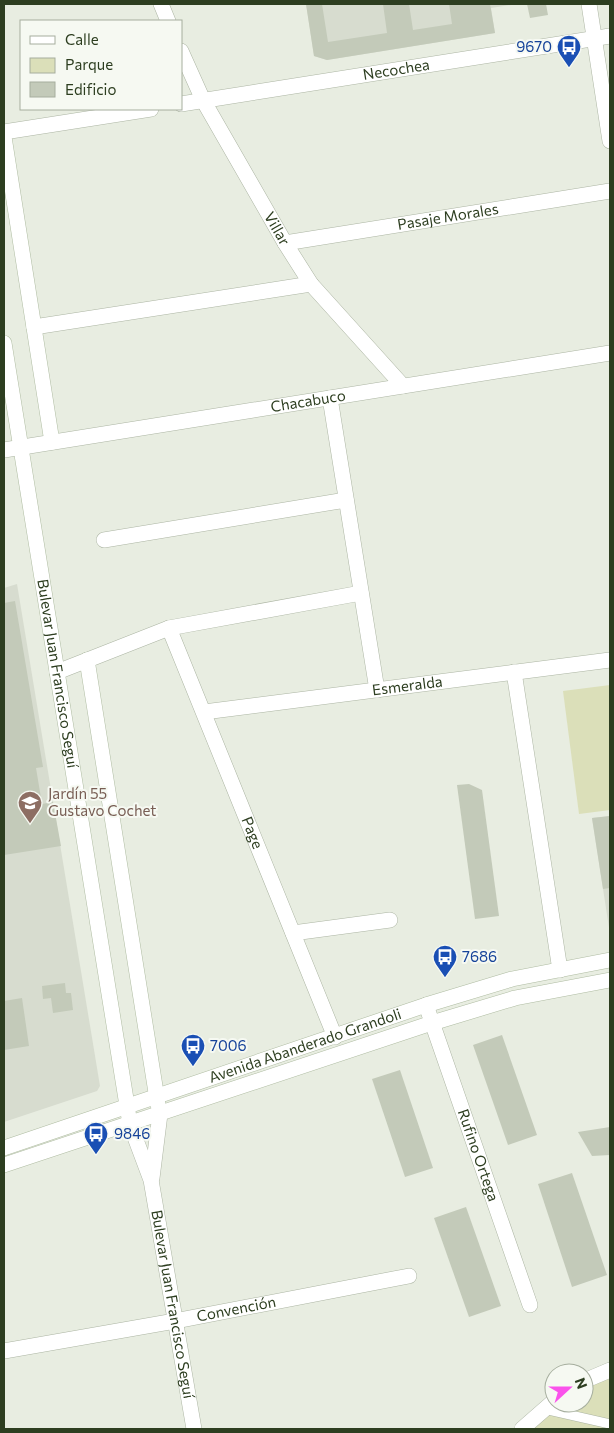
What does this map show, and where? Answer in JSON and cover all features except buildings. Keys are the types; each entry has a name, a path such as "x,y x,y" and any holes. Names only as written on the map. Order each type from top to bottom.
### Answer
{"street":[{"path":"161,4 168,20"},
{"path":"589,4 610,141"},
{"name":"Necochea","path":"182,104 610,36"},
{"name":"Villar","path":"182,53 203,100 285,243 311,284 403,386"},
{"path":"4,132 144,110"},
{"path":"4,137 52,442"},
{"name":"Pasaje Morales","path":"285,243 610,191"},
{"path":"34,327 311,284"},
{"name":"Bulevar Juan Francisco Seguí","path":"4,343 130,1124 152,1180 194,1429"},
{"name":"Chacabuco","path":"4,450 610,352"},
{"path":"330,398 377,690"},
{"path":"104,540 346,500"},
{"path":"57,672 169,628 361,593"},
{"name":"Page","path":"169,628 335,1037"},
{"name":"Bulevar Juan Francisco Seguí","path":"87,660 160,1114 152,1180"},
{"name":"Esmeralda","path":"204,712 610,660"},
{"path":"514,672 560,970"},
{"path":"293,933 390,920"},
{"name":"Avenida Abanderado Grandoli","path":"4,1148 426,1005 512,979 610,960"},
{"name":"Avenida Abanderado Grandoli","path":"4,1165 432,1023 515,998 610,980"},
{"name":"Rufino Ortega","path":"426,1005 530,1304"},
{"name":"Convención","path":"4,1351 175,1321 409,1276"},
{"path":"594,1377 610,1370"},
{"path":"522,1429 544,1409"}],"lane":[{"path":"575,1413 610,1424"}],"shaded area":[{"path":"306,4 517,4 491,8 495,33 327,60 314,56"},
{"path":"17,584 100,1086 97,1091 4,1122 4,588"},
{"path":"610,816 610,934 592,818"}],"green space":[{"path":"610,685 610,810 579,814 563,691"},
{"path":"610,1370 610,1429 522,1429 544,1411 544,1413 594,1413 594,1377"}],"place":[{"name":"9670","path":"569,68"},
{"name":"Jardín 55 Gustavo Cochet","path":"30,824"},
{"name":"7686","path":"445,978"},
{"name":"7006","path":"193,1067"},
{"name":"9846","path":"96,1155"}]}
